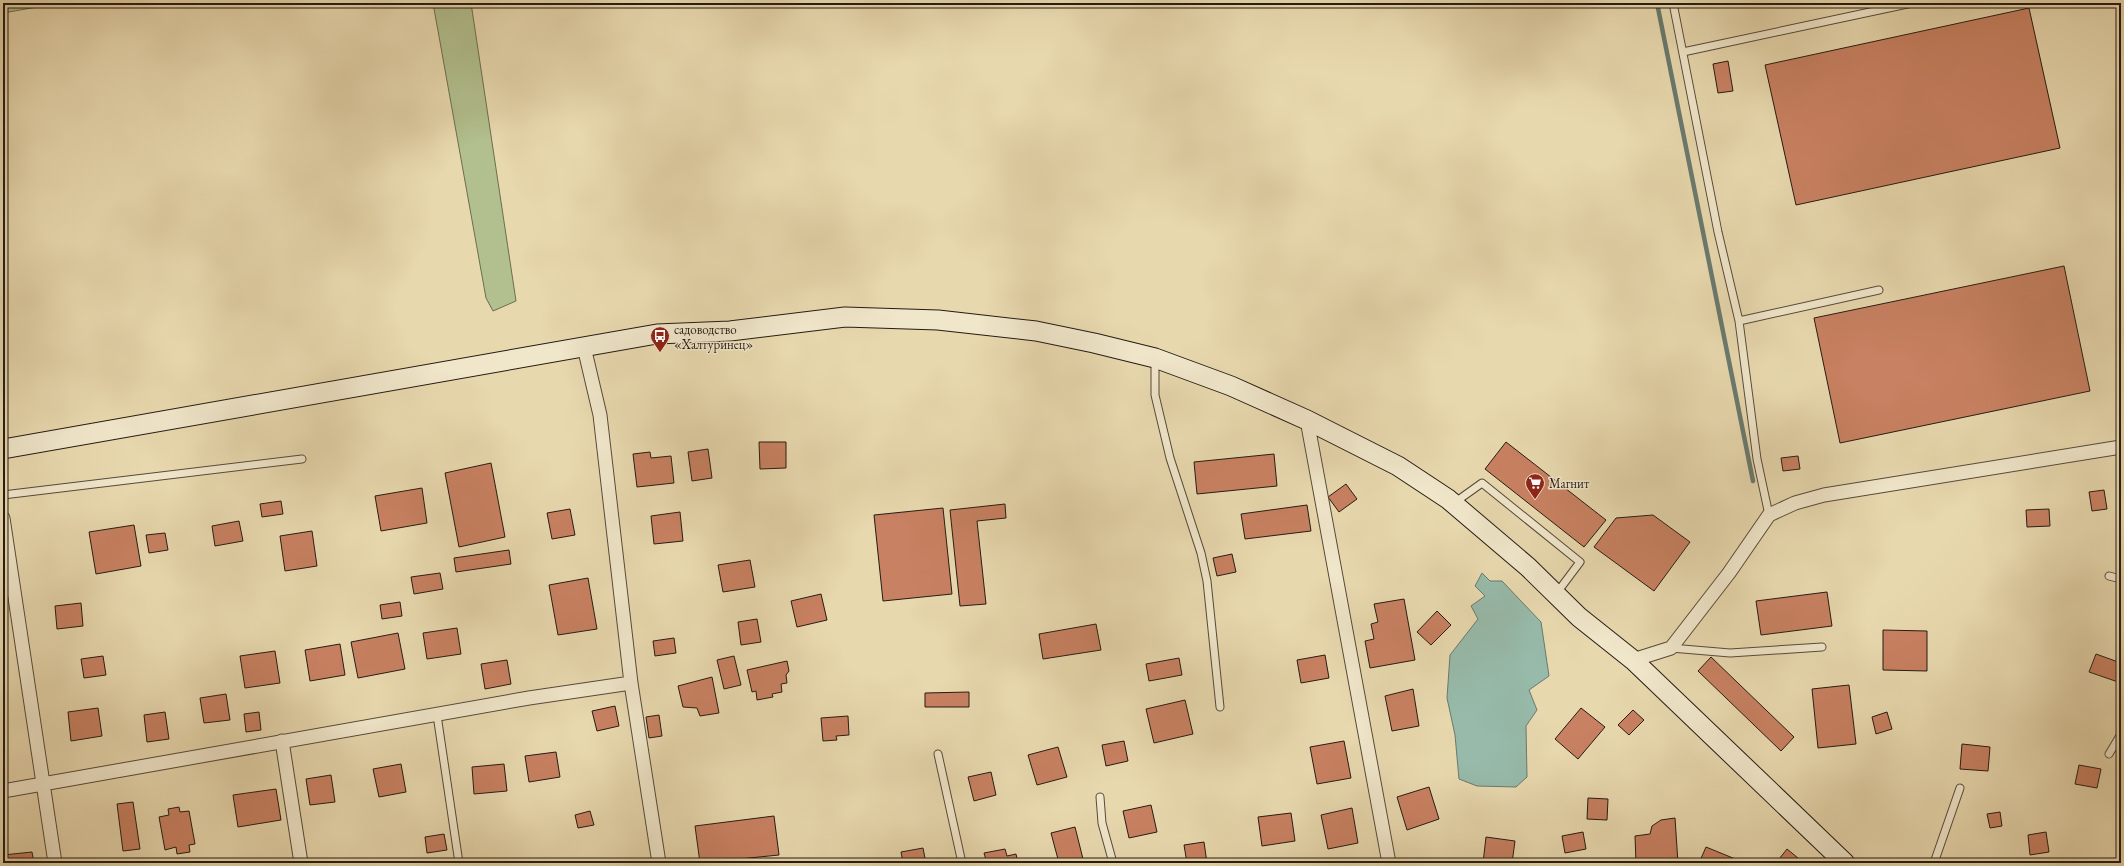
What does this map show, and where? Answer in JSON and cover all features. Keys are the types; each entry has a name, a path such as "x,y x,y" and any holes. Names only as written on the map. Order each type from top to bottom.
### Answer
{"main road":[{"path":"3,449 657,334 730,331 845,317 892,317 938,320 1036,331 1094,343 1154,358 1231,386 1307,420 1398,466 1454,504 1528,567 1579,617 1633,660 1845,863"}],"street":[{"path":"584,347 600,415 631,683 659,863"},
{"path":"1307,420 1390,863"},
{"path":"1633,660 1671,648 1729,573 1769,515 1795,503 1824,495 2121,447"},
{"path":"3,518 55,863"},
{"path":"3,791 529,698 631,683"},
{"path":"282,741 301,863"}],"lane":[{"path":"1673,3 1718,232 1739,321 1757,459 1769,515"},
{"path":"1683,52 1912,3"},
{"path":"1739,321 1879,290"},
{"path":"1154,358 1154,395 1170,458 1201,553 1207,581 1220,707"},
{"path":"3,496 302,459"},
{"path":"1454,504 1482,484 1580,562 1556,594"},
{"path":"2109,576 2121,579"},
{"path":"1671,648 1730,653 1822,647"},
{"path":"437,715 459,863"},
{"path":"2109,754 2121,734"},
{"path":"938,754 962,863"},
{"path":"1934,863 1960,788"},
{"path":"1100,797 1102,823 1113,863"}],"green space":[{"path":"3,3 60,3 3,13"},
{"path":"433,3 471,3 516,301 493,311 486,298"}],"shaded area":[{"path":"1482,573 1490,581 1502,581 1541,622 1549,676 1529,690 1537,710 1526,726 1527,777 1516,787 1477,786 1459,779 1455,735 1447,698 1450,655 1478,619 1471,606 1485,596 1475,586"}],"building":[{"path":"2029,8 2060,148 1796,205 1765,65"},
{"path":"1728,61 1733,91 1718,93 1713,64"},
{"path":"2064,266 2090,391 1840,443 1814,318"},
{"path":"759,442 786,442 786,468 760,469"},
{"path":"1506,442 1606,520 1584,547 1485,469"},
{"path":"708,449 712,478 692,481 688,452"},
{"path":"650,452 651,458 671,456 674,483 637,487 633,454"},
{"path":"1274,454 1277,486 1197,494 1194,462"},
{"path":"1798,456 1800,469 1783,471 1781,458"},
{"path":"491,463 505,537 459,547 445,473"},
{"path":"2117,480 2121,480 2121,494 2118,494"},
{"path":"1346,484 1357,499 1339,512 1328,497"},
{"path":"422,488 427,523 381,531 375,496"},
{"path":"2104,490 2107,509 2092,511 2089,492"},
{"path":"281,501 283,514 262,517 260,504"},
{"path":"1005,504 1006,518 977,521 986,604 960,606 950,510"},
{"path":"1307,505 1311,531 1245,539 1241,514"},
{"path":"943,508 952,594 883,601 874,515"},
{"path":"570,509 575,535 552,539 547,513"},
{"path":"2049,509 2050,526 2027,527 2026,510"},
{"path":"680,512 683,541 654,544 651,516"},
{"path":"1653,515 1690,542 1654,591 1594,547 1616,518"},
{"path":"239,521 243,541 215,546 212,526"},
{"path":"134,525 141,566 96,574 89,532"},
{"path":"312,531 317,566 285,571 280,536"},
{"path":"165,533 168,550 149,553 146,535"},
{"path":"509,550 511,564 456,572 454,558"},
{"path":"1232,554 1236,572 1217,576 1213,558"},
{"path":"750,560 755,587 723,592 718,565"},
{"path":"440,573 443,589 414,594 411,577"},
{"path":"588,578 597,629 558,635 549,585"},
{"path":"1827,592 1832,626 1761,635 1756,601"},
{"path":"821,594 827,620 797,627 791,601"},
{"path":"1404,599 1415,660 1370,668 1365,641 1374,639 1371,624 1378,622 1374,604"},
{"path":"400,602 402,616 382,619 380,605"},
{"path":"81,603 83,626 57,629 55,606"},
{"path":"1437,611 1451,625 1431,645 1417,632"},
{"path":"757,619 761,642 741,645 738,622"},
{"path":"1096,624 1101,650 1043,659 1039,634"},
{"path":"457,628 461,654 427,659 423,633"},
{"path":"1883,630 1927,631 1927,671 1883,670"},
{"path":"398,633 405,669 358,678 351,642"},
{"path":"674,638 676,653 655,656 653,641"},
{"path":"340,644 345,675 310,681 305,650"},
{"path":"275,651 280,683 245,688 240,656"},
{"path":"2096,654 2121,663 2121,683 2089,672"},
{"path":"1325,655 1329,678 1301,683 1297,660"},
{"path":"103,656 106,675 84,678 81,659"},
{"path":"734,656 741,685 724,689 717,660"},
{"path":"1711,657 1794,737 1781,751 1698,671"},
{"path":"1179,658 1182,675 1149,681 1146,664"},
{"path":"507,660 511,684 485,689 481,664"},
{"path":"787,661 789,671 786,675 787,683 781,684 782,692 772,694 773,697 757,700 756,691 752,692 747,670"},
{"path":"712,677 719,713 700,716 697,708 683,707 678,686"},
{"path":"1849,685 1856,744 1818,748 1812,689"},
{"path":"1413,689 1419,726 1392,731 1385,696"},
{"path":"969,692 969,707 925,707 925,693"},
{"path":"226,694 230,720 204,723 200,698"},
{"path":"1185,700 1193,734 1154,743 1146,709"},
{"path":"615,706 619,726 597,731 592,711"},
{"path":"98,708 102,736 71,741 68,712"},
{"path":"1581,708 1605,727 1578,759 1555,739"},
{"path":"1633,710 1644,720 1629,735 1618,725"},
{"path":"165,712 169,739 147,742 144,715"},
{"path":"259,712 261,730 246,732 244,714"},
{"path":"1887,712 1892,729 1876,734 1872,717"},
{"path":"659,715 662,736 649,738 646,717"},
{"path":"848,716 849,735 836,736 837,740 823,741 821,718"},
{"path":"1124,741 1128,761 1106,766 1102,745"},
{"path":"1344,741 1351,778 1317,784 1310,747"},
{"path":"1962,744 1990,747 1988,771 1960,769"},
{"path":"1058,747 1067,777 1037,785 1028,755"},
{"path":"556,752 560,777 529,782 525,756"},
{"path":"401,764 406,792 379,797 373,769"},
{"path":"504,764 507,791 474,794 472,767"},
{"path":"2079,765 2101,769 2097,788 2075,784"},
{"path":"991,772 996,795 974,801 968,777"},
{"path":"331,775 335,802 310,805 306,779"},
{"path":"1429,787 1439,819 1407,830 1397,797"},
{"path":"276,789 281,820 238,827 233,795"},
{"path":"2121,789 2121,822 2120,822 2118,790"},
{"path":"1588,798 1608,799 1607,820 1587,819"},
{"path":"133,802 140,849 123,851 117,804"},
{"path":"1151,805 1157,832 1129,838 1123,811"},
{"path":"179,807 180,812 189,811 195,844 189,845 190,852 177,854 176,847 165,850 159,817 169,815 168,809"},
{"path":"1352,808 1358,843 1328,849 1321,815"},
{"path":"590,811 594,825 578,828 575,815"},
{"path":"2000,812 2002,826 1990,828 1987,814"},
{"path":"1291,813 1295,841 1262,846 1258,817"},
{"path":"774,816 779,855 700,863 695,826"},
{"path":"1675,818 1678,863 1636,863 1635,836 1650,834 1652,826 1661,820"},
{"path":"1075,827 1083,859 1059,863 1051,833"},
{"path":"1583,832 1586,849 1565,853 1562,836"},
{"path":"2046,832 2049,852 2030,855 2028,835"},
{"path":"444,834 447,850 427,853 425,837"},
{"path":"1486,837 1515,841 1512,863 1483,863"},
{"path":"1204,842 1207,863 1187,863 1184,845"},
{"path":"1706,847 1745,863 1699,863"},
{"path":"923,848 926,863 903,863 901,852"},
{"path":"1005,849 1007,856 1016,854 1018,863 976,863 986,860 984,853"},
{"path":"1787,849 1804,863 1776,863"},
{"path":"32,852 34,863 3,863 3,855"},
{"path":"506,861 506,863 481,863 481,862"}],"waterway":[{"path":"1657,3 1753,481"}],"place":[{"name":"садоводство «Халтуринец»","path":"660,353"},
{"name":"Магнит","path":"1535,500"}]}
